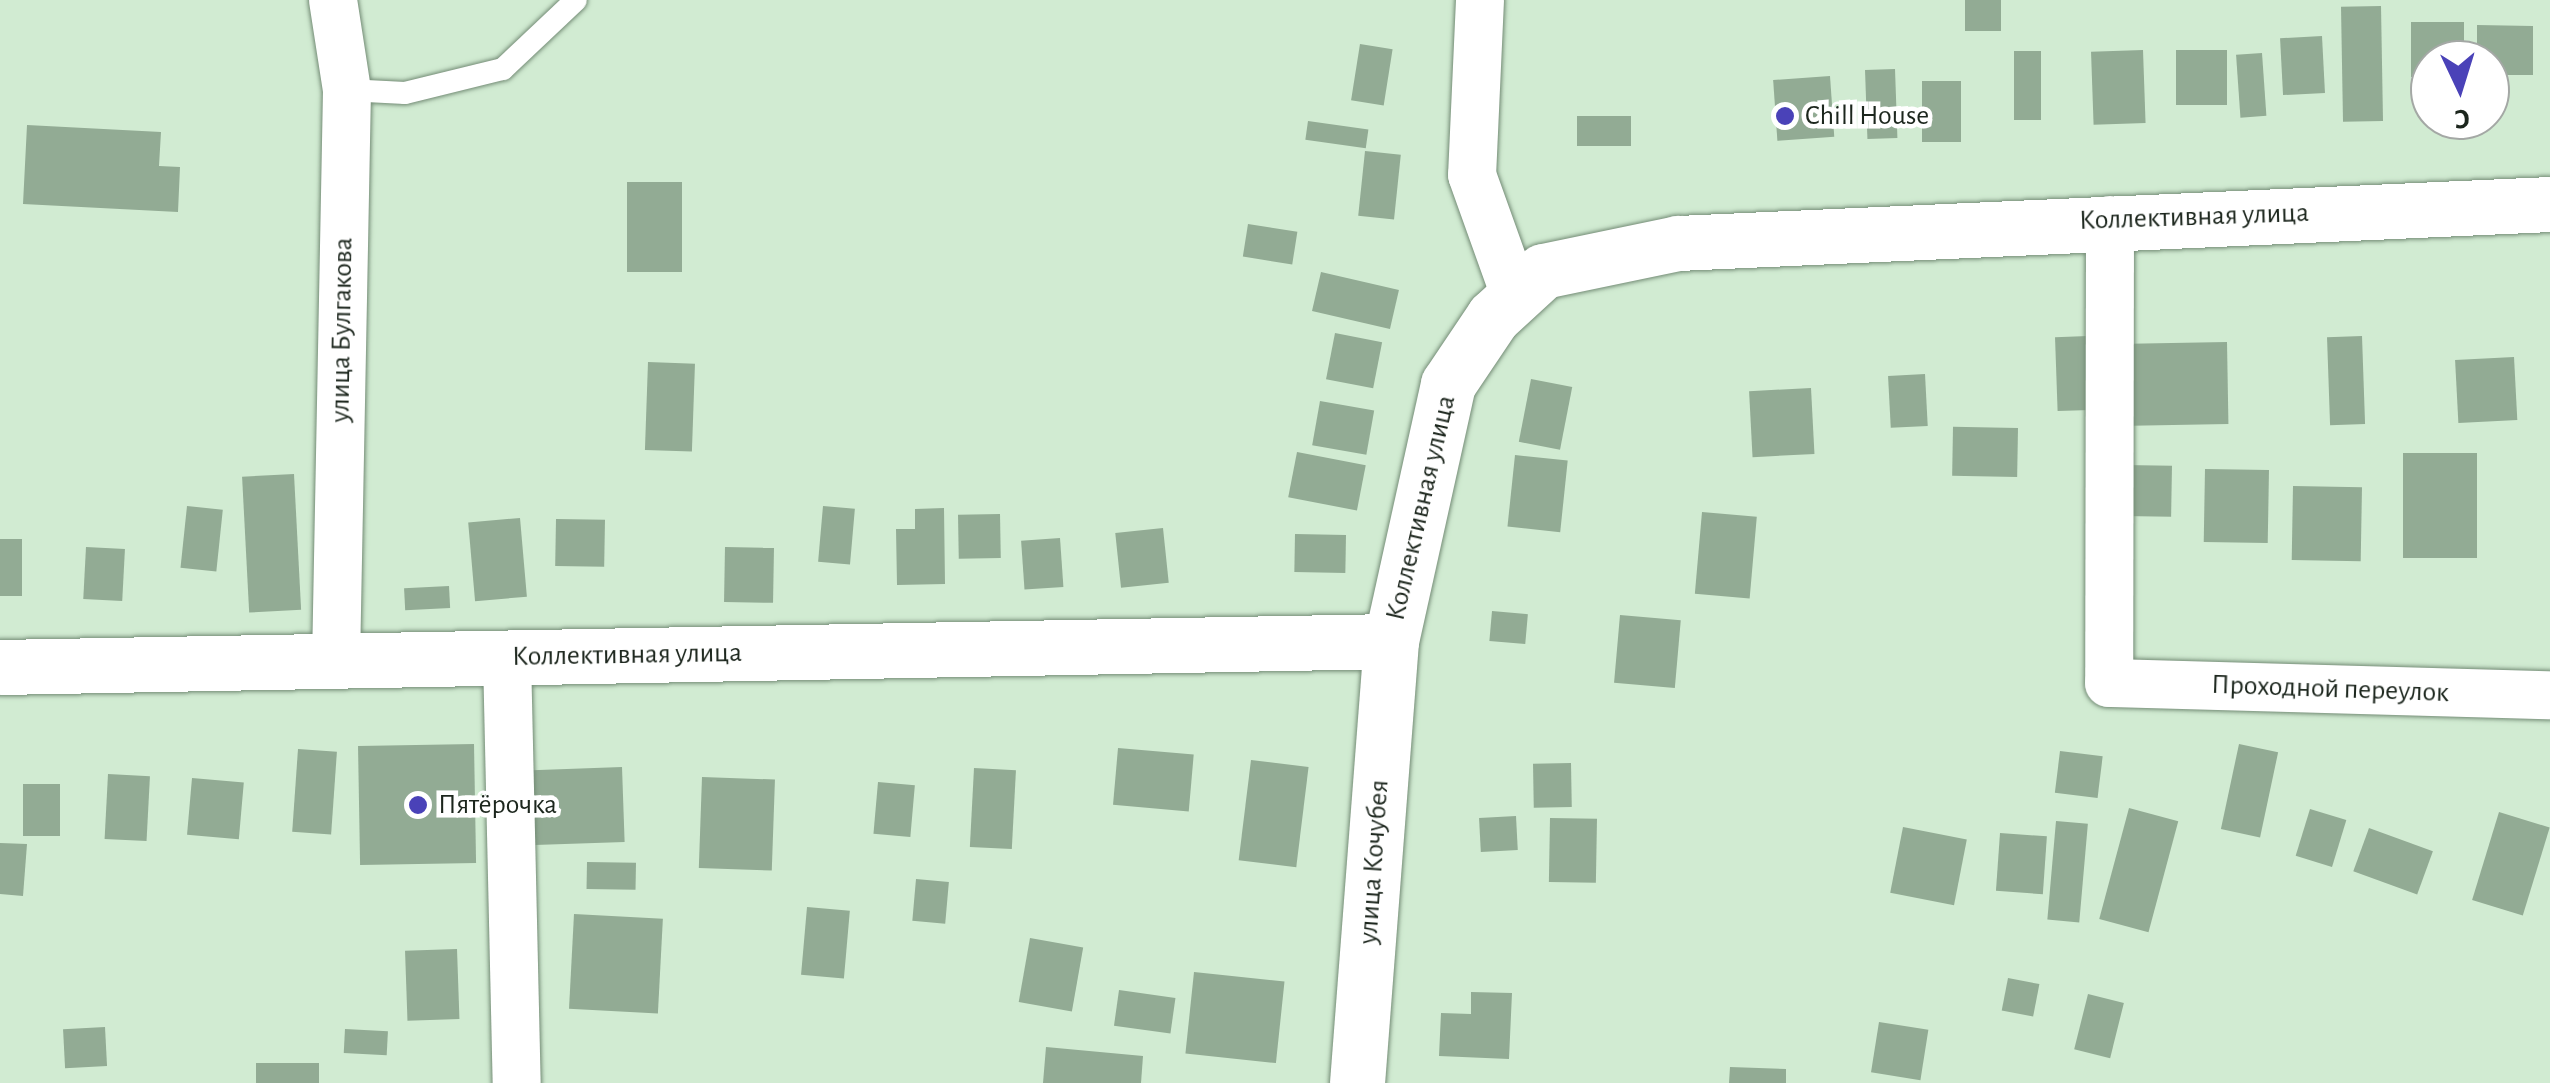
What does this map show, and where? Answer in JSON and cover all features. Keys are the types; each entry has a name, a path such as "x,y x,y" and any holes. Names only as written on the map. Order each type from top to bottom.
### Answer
{"street":[{"name":"улица Булгакова","path":"333,0 347,90 336,661"},
{"path":"1480,0 1472,175 1514,292"},
{"name":"Коллективная улица","path":"0,667 1390,641 1448,384 1514,292 1543,272 1678,243 2110,220 2550,204"},
{"name":"Проходной переулок","path":"2110,220 2109,683 2550,695"},
{"name":"улица Кочубея","path":"1356,1083 1390,641"},
{"path":"507,657 517,1083"}],"lane":[{"path":"347,90 405,93 504,69 576,0"}],"building":[{"path":"1965,0 2001,0 2001,31 1965,31"},
{"path":"2381,6 2383,121 2343,122 2341,7"},
{"path":"2411,22 2464,22 2464,40 2411,40"},
{"path":"2477,25 2533,26 2533,75 2510,75 2510,40 2477,40"},
{"path":"2322,36 2325,93 2283,95 2280,38"},
{"path":"1360,44 1393,49 1384,105 1351,100"},
{"path":"2143,50 2146,123 2094,125 2091,52"},
{"path":"2176,50 2227,50 2227,105 2176,105"},
{"path":"2014,51 2041,51 2041,120 2014,120"},
{"path":"2262,53 2266,116 2240,118 2236,55"},
{"path":"1895,69 1897,138 1867,139 1865,70"},
{"path":"1830,76 1834,137 1777,141 1773,80"},
{"path":"1922,81 1961,81 1961,142 1922,142"},
{"path":"1577,116 1631,116 1631,146 1577,146"},
{"path":"1308,121 1368,129 1366,148 1305,140"},
{"path":"27,125 161,132 159,166 180,167 178,212 23,204"},
{"path":"1365,151 1401,155 1394,219 1358,216"},
{"path":"627,182 682,182 682,272 627,272"},
{"path":"1248,224 1297,232 1292,264 1243,257"},
{"path":"1321,272 1399,290 1390,329 1312,311"},
{"path":"1335,333 1382,342 1373,388 1326,379"},
{"path":"2088,336 2091,410 2058,411 2055,337"},
{"path":"2362,336 2365,424 2330,425 2327,337"},
{"path":"2227,342 2228,424 2131,426 2130,344"},
{"path":"2514,357 2517,420 2458,423 2455,360"},
{"path":"648,362 695,364 692,452 645,450"},
{"path":"1925,374 1928,426 1891,428 1888,376"},
{"path":"1531,379 1572,387 1560,450 1519,442"},
{"path":"1811,388 1814,454 1753,457 1749,391"},
{"path":"1320,401 1374,411 1366,455 1312,445"},
{"path":"1953,427 2018,428 2017,477 1952,476"},
{"path":"1297,452 1366,465 1357,511 1288,497"},
{"path":"2403,453 2477,453 2477,558 2403,558"},
{"path":"1515,455 1568,461 1560,532 1507,527"},
{"path":"2124,465 2172,466 2171,517 2123,516"},
{"path":"2205,469 2269,470 2268,543 2204,542"},
{"path":"294,474 301,610 249,613 242,477"},
{"path":"2293,486 2362,487 2361,561 2292,560"},
{"path":"187,506 223,510 216,571 181,568"},
{"path":"823,506 855,509 850,565 818,562"},
{"path":"944,508 945,584 897,585 896,529 915,529 915,509"},
{"path":"1702,512 1757,517 1750,598 1695,594"},
{"path":"1000,514 1001,558 959,559 958,515"},
{"path":"520,518 527,597 475,601 468,523"},
{"path":"556,519 605,520 604,567 555,566"},
{"path":"1163,528 1169,583 1121,588 1115,533"},
{"path":"1295,534 1346,535 1345,573 1294,572"},
{"path":"1060,538 1063,587 1025,590 1021,541"},
{"path":"0,539 22,539 22,596 0,596"},
{"path":"86,547 125,549 122,601 83,599"},
{"path":"725,547 774,548 773,603 724,602"},
{"path":"449,586 450,608 405,610 404,588"},
{"path":"1492,611 1528,614 1525,644 1489,641"},
{"path":"1620,615 1681,620 1675,688 1614,683"},
{"name":"Пятёрочка","path":"474,744 476,863 360,865 358,746"},
{"path":"2239,744 2278,752 2260,837 2221,829"},
{"path":"1118,748 1194,755 1189,811 1113,805"},
{"path":"298,749 337,752 331,835 292,832"},
{"path":"2060,751 2103,756 2098,798 2055,793"},
{"path":"1251,760 1309,767 1296,867 1239,860"},
{"path":"1571,763 1572,807 1534,808 1533,764"},
{"path":"622,767 625,842 535,845 532,770"},
{"path":"974,768 1016,770 1012,849 970,847"},
{"path":"108,774 150,776 147,841 105,839"},
{"path":"702,777 775,780 772,870 699,868"},
{"path":"192,778 244,783 239,839 187,835"},
{"path":"878,782 915,785 910,837 873,834"},
{"path":"23,784 60,784 60,836 23,836"},
{"path":"2129,808 2178,821 2148,932 2099,919"},
{"path":"2310,809 2346,820 2332,867 2296,856"},
{"path":"2499,812 2550,827 2523,915 2472,900"},
{"path":"1516,816 1518,850 1481,852 1479,818"},
{"path":"1550,818 1597,819 1596,883 1549,882"},
{"path":"2056,821 2088,824 2079,922 2047,920"},
{"path":"1903,827 1967,839 1954,905 1890,893"},
{"path":"2369,828 2433,851 2417,894 2353,871"},
{"path":"2000,833 2047,836 2043,894 1996,891"},
{"path":"0,843 27,844 23,896 0,894"},
{"path":"587,862 636,863 636,890 587,889"},
{"path":"916,879 949,882 945,924 912,921"},
{"path":"807,907 850,911 844,978 801,975"},
{"path":"574,914 663,919 658,1014 569,1009"},
{"path":"1030,938 1083,947 1072,1011 1019,1002"},
{"path":"457,949 459,1019 407,1021 405,951"},
{"path":"1194,972 1285,982 1276,1063 1185,1054"},
{"path":"2008,978 2039,984 2033,1016 2002,1010"},
{"path":"1119,990 1175,998 1170,1034 1114,1026"},
{"path":"1471,992 1512,993 1509,1059 1439,1056 1441,1013 1471,1014"},
{"path":"2088,994 2124,1003 2110,1058 2074,1049"},
{"path":"1879,1022 1928,1030 1920,1080 1871,1072"},
{"path":"105,1027 107,1066 65,1068 63,1029"},
{"path":"345,1029 388,1031 387,1055 344,1053"},
{"path":"1046,1047 1143,1056 1141,1083 1043,1083"},
{"path":"256,1063 319,1063 319,1083 256,1083"},
{"path":"1730,1067 1786,1069 1786,1083 1729,1083"}],"place":[{"name":"Chill House","path":"1785,116"},
{"name":"Пятёрочка","path":"418,805"}]}
